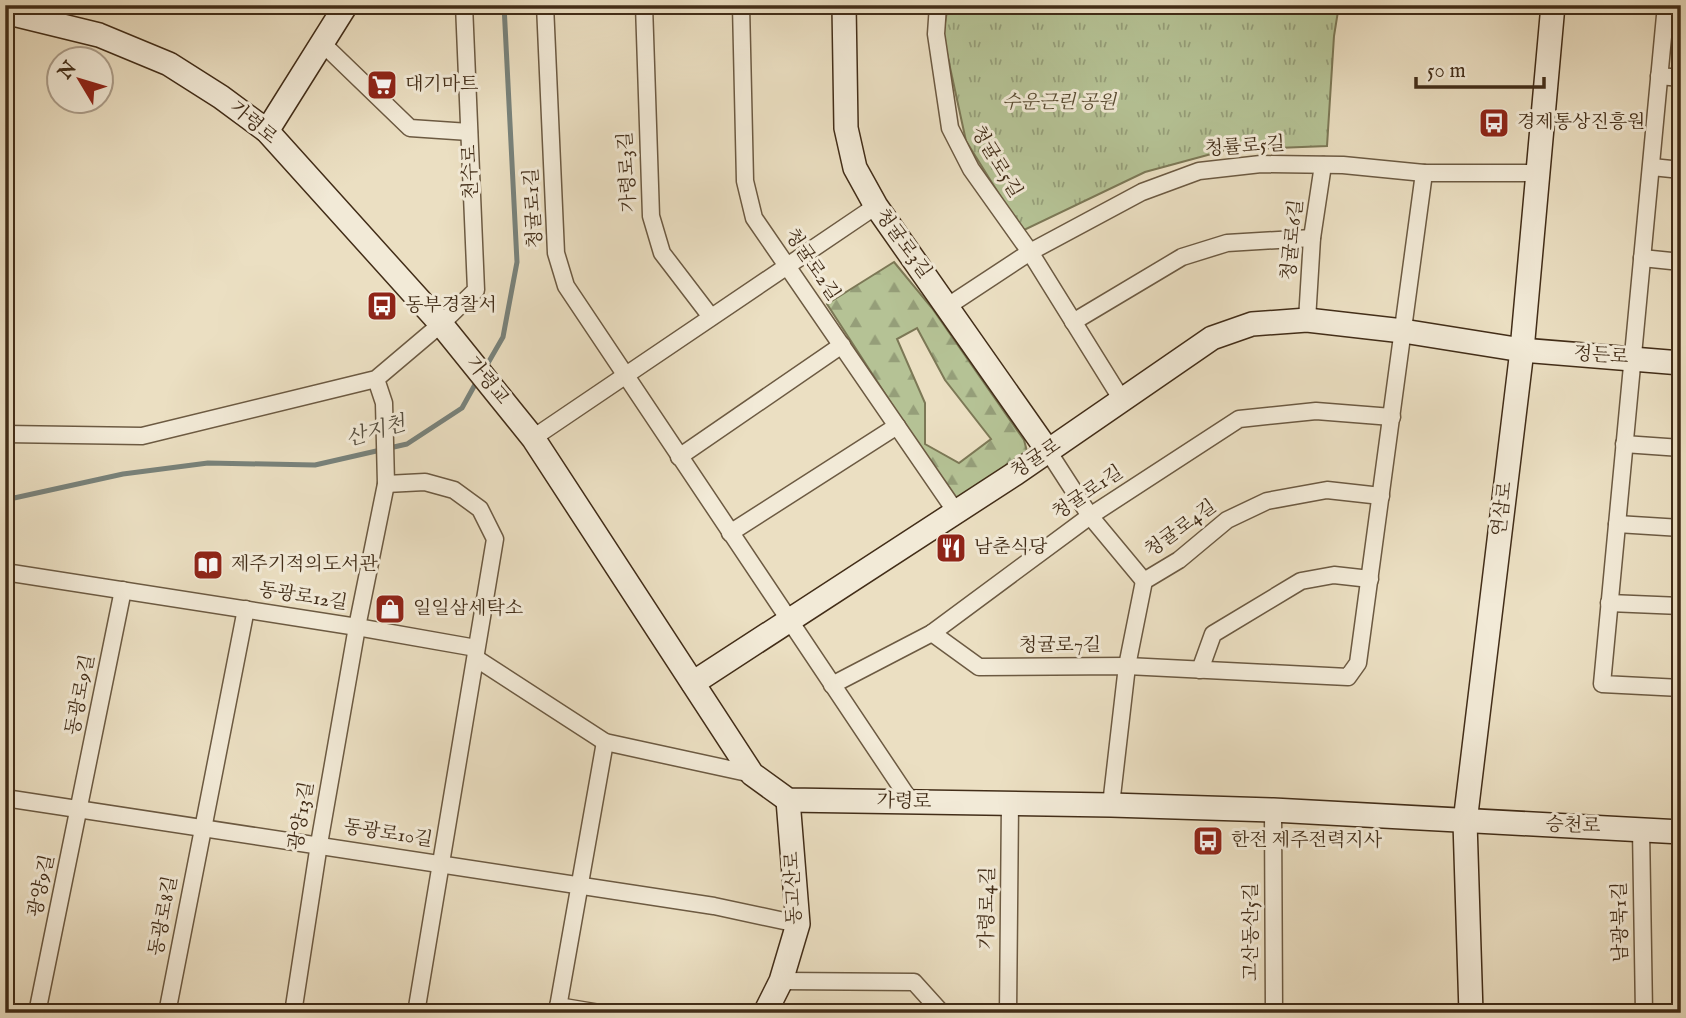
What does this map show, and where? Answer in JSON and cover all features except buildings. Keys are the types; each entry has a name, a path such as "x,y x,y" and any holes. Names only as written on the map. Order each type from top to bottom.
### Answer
{"main road":[{"path":"267,131 346,5"},
{"name":"청귤로3길","path":"844,5 846,128 855,168 876,206 1048,451"},
{"name":"연삼로","path":"1471,1013 1465,822 1522,350 1553,5"},
{"name":"가령로","path":"7,10 99,35 169,64 221,97 267,131 441,324"},
{"name":"청귤로","path":"693,682 956,512 1212,338 1252,324 1307,320 1403,331 1522,350"},
{"name":"가령교","path":"441,324 533,438"},
{"name":"정든로","path":"1522,350 1681,363"},
{"path":"533,438 752,774 788,800"},
{"name":"가령로","path":"788,800 1273,810 1465,822"},
{"name":"동고산로","path":"765,1013 781,981 798,924 788,800"},
{"name":"승천로","path":"1465,822 1681,832"}],"street":[{"name":"천수로","path":"376,379 441,324 476,290 464,5"},
{"name":"청귤로1길","path":"562,5 544,5 556,253 566,286 911,802"},
{"name":"가령로3길","path":"644,5 651,216 662,253 711,317"},
{"name":"청귤로2길","path":"741,5 745,181 754,218 956,512"},
{"name":"청귤로5길","path":"938,5 936,34 950,128 971,169 1030,253 1122,400"},
{"path":"1666,5 1602,684 1681,688"},
{"path":"322,43 410,128 469,132"},
{"path":"1660,76 1681,78"},
{"name":"청률로5길","path":"948,306 1030,253 1142,192 1199,171 1261,164 1323,165 1424,173 1537,173"},
{"name":"청귤로6길","path":"1307,320 1312,238 1323,165"},
{"path":"1652,167 1681,170"},
{"path":"1403,331 1424,173"},
{"path":"533,438 876,206"},
{"path":"1073,322 1182,257 1227,243 1312,238"},
{"path":"1642,258 1681,262"},
{"name":"청귤로7길","path":"932,633 979,667 1127,666 1348,677 1359,663 1403,331"},
{"path":"679,457 842,345"},
{"path":"5,434 142,436 376,379"},
{"name":"광양13길","path":"293,1013 357,626 386,484 384,403 376,379"},
{"name":"청귤로1길","path":"832,685 932,633 1090,516 1239,419 1316,411 1392,417"},
{"path":"730,533 897,426"},
{"path":"1624,444 1681,448"},
{"path":"1048,451 1090,516 1144,581"},
{"path":"386,484 425,482 454,490 480,509 495,539 476,653"},
{"name":"청귤로4길","path":"1111,805 1127,666 1144,581 1179,560 1227,520 1267,501 1327,491 1381,496"},
{"path":"1617,524 1681,528"},
{"name":"동광로12길","path":"5,572 357,626 476,653 605,742 752,774"},
{"path":"1200,670 1213,634 1301,581 1334,575 1370,579"},
{"name":"동광로9길","path":"80,808 123,590"},
{"path":"1609,603 1681,607"},
{"path":"202,827 246,609"},
{"name":"동광로10길","path":"443,864 476,653"},
{"path":"600,1013 557,1009 605,742"},
{"name":"동광로10길","path":"5,798 714,906 798,924"},
{"name":"가령로4길","path":"1007,1013 1010,803"},
{"name":"광양9길","path":"37,1013 80,808"},
{"name":"고산동산5길","path":"1273,810 1274,1013"},
{"name":"동광로8길","path":"167,1013 202,827"},
{"name":"남광북1길","path":"1641,830 1644,1013"},
{"path":"416,1013 443,864"},
{"path":"781,981 914,982 942,1013"}],"green space":[{"name":"수운근린 공원","path":"948,5 1339,5 1334,36 1327,146 1226,150 1145,172 1022,231 966,141 943,35"},
{"path":"894,262 932,308 1024,440 1028,455 958,501 944,485 827,304","holes":["917,328 945,380 991,439 959,463 925,444 925,403 897,339"]}],"waterway":[{"name":"산지천","path":"484,370 503,337 517,262 504,5"},
{"name":"산지천","path":"5,500 123,474 208,463 315,465 407,444 462,408 477,381"}],"place":[{"name":"대기마트","path":"382,85"},
{"name":"경제통상진흥원","path":"1494,123"},
{"name":"동부경찰서","path":"382,306"},
{"name":"남춘식당","path":"951,548"},
{"name":"제주기적의도서관","path":"208,565"},
{"name":"일일삼세탁소","path":"390,609"},
{"name":"한전 제주전력지사","path":"1208,841"}]}
